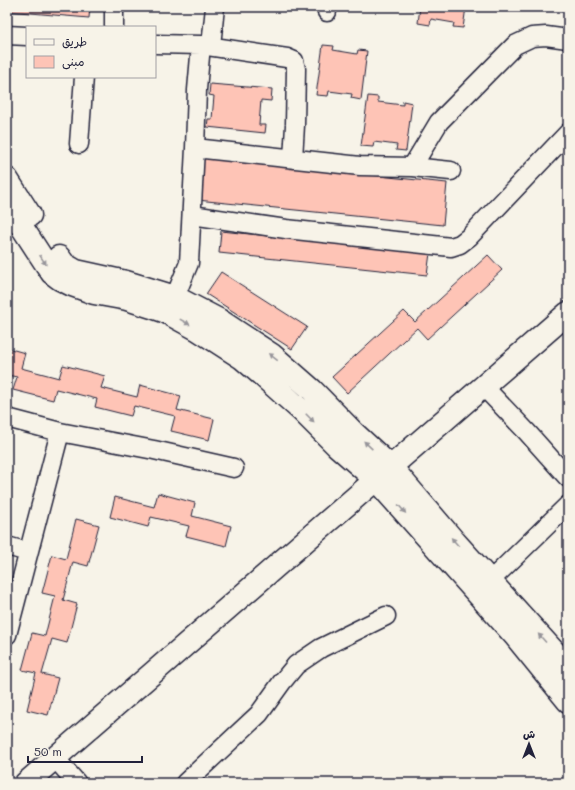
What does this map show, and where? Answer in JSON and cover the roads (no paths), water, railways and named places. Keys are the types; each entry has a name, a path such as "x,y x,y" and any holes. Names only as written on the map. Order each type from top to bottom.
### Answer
{"street":[{"path":"114,7 114,26"},
{"path":"171,304 189,263 197,90 215,7"},
{"path":"7,35 26,36"},
{"path":"412,167 439,122 516,45 532,37 546,36 568,39"},
{"path":"156,44 206,46 287,58 294,61 296,70 293,159"},
{"path":"78,144 84,78"},
{"path":"192,215 286,228 450,247 460,244 468,237 568,133"},
{"path":"195,148 360,166 412,167 451,171"},
{"path":"7,179 64,264 76,271 126,282 171,304 218,320 272,355 312,390 353,432 383,473 516,637 560,676 568,701"},
{"path":"7,204 52,273 60,279 94,293 127,299 171,304 197,329 242,358 302,411 336,445 383,473 455,542 568,667"},
{"path":"26,783 568,313"},
{"path":"484,387 568,478"},
{"path":"292,402 312,390"},
{"path":"7,418 60,432 154,450 234,468"},
{"path":"7,635 60,432"},
{"path":"490,581 568,506"},
{"path":"7,546 28,552"},
{"path":"185,783 259,714 282,682 296,666 321,648 386,616"},
{"path":"55,758 77,783"}]}
